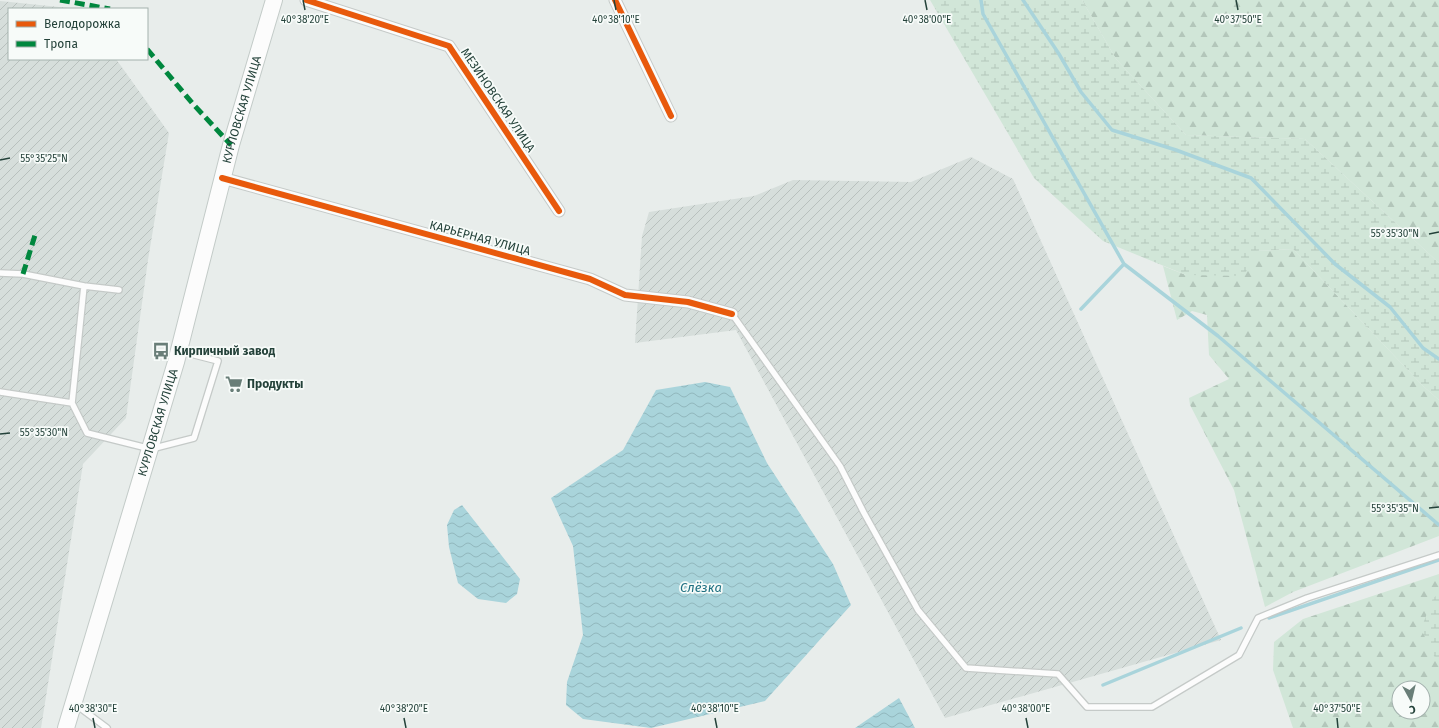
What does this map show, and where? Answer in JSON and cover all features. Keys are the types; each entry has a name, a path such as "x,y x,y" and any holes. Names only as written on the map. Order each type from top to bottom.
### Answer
{"main road":[{"name":"КУРЛОВСКАЯ УЛИЦА","path":"66,728 151,449 179,351 222,178 274,0"}],"street":[{"name":"МЕЗИНОВСКАЯ УЛИЦА","path":"306,0 449,46 559,211"},
{"path":"615,0 671,116"},
{"name":"КАРЬЕРНАЯ УЛИЦА","path":"222,178 590,279 625,295 688,302 732,314"}],"lane":[{"path":"0,273 23,274 84,286 119,290"},
{"path":"84,286 72,403 87,433 151,449 194,438 218,361 179,351"},
{"path":"732,314 840,466 864,513 918,610 966,668 1058,674 1087,707 1152,707 1239,655 1258,618 1307,598 1439,555"},
{"path":"0,392 72,403"},
{"path":"73,702 107,728"}],"shaded area":[{"path":"0,1 69,8 8,8 8,60 117,60 169,133 148,260 126,418 83,464 41,728 0,728"},
{"path":"971,157 1013,179 1221,640 945,718 736,330 635,343 642,236 649,212 754,196 793,180 911,182"}],"green space":[{"path":"930,0 1082,0 1116,59 1186,135 1305,139 1439,263 1439,400 1423,386 1293,249 1256,251 1244,276 1186,275 1103,241 1034,178"},
{"path":"1082,0 1439,0 1439,263 1305,139 1186,135 1116,59"},
{"path":"1293,249 1423,386 1439,400 1439,536 1293,592 1265,607 1234,490 1190,405 1189,398 1229,379 1209,355 1207,315 1192,311 1177,320 1163,266 1186,275 1256,251"},
{"path":"1439,574 1439,728 1293,728 1273,670 1274,642 1303,619"},
{"path":"1439,594 1439,666 1421,629 1433,598"}],"water":[{"name":"Слёзка","path":"705,382 730,387 767,463 833,564 851,605 765,701 651,728 583,719 566,705 567,682 583,635 573,546 551,498 623,450 656,390"},
{"path":"462,505 520,579 517,594 506,603 478,599 458,583 449,547 447,525 454,510"},
{"path":"899,698 915,728 855,728"}],"waterway":[{"path":"981,0 983,14 1124,264 1218,336 1439,525"},
{"path":"1023,0 1059,54 1081,92 1112,130 1176,150 1251,178 1335,264 1390,307 1423,348 1439,359"},
{"path":"1081,309 1124,264"},
{"path":"1269,618 1439,560"},
{"path":"1103,685 1241,628"}],"marked path":[{"path":"60,0 104,8"},
{"path":"148,50 193,104 231,145"},
{"path":"23,274 36,232"}],"cycle path":[{"path":"306,0 449,46 559,211"},
{"path":"615,0 671,116"},
{"path":"222,178 590,279 625,295 688,302 732,314"}],"place":[{"name":"Кирпичный завод","path":"161,351"},
{"name":"Продукты","path":"234,384"}]}
